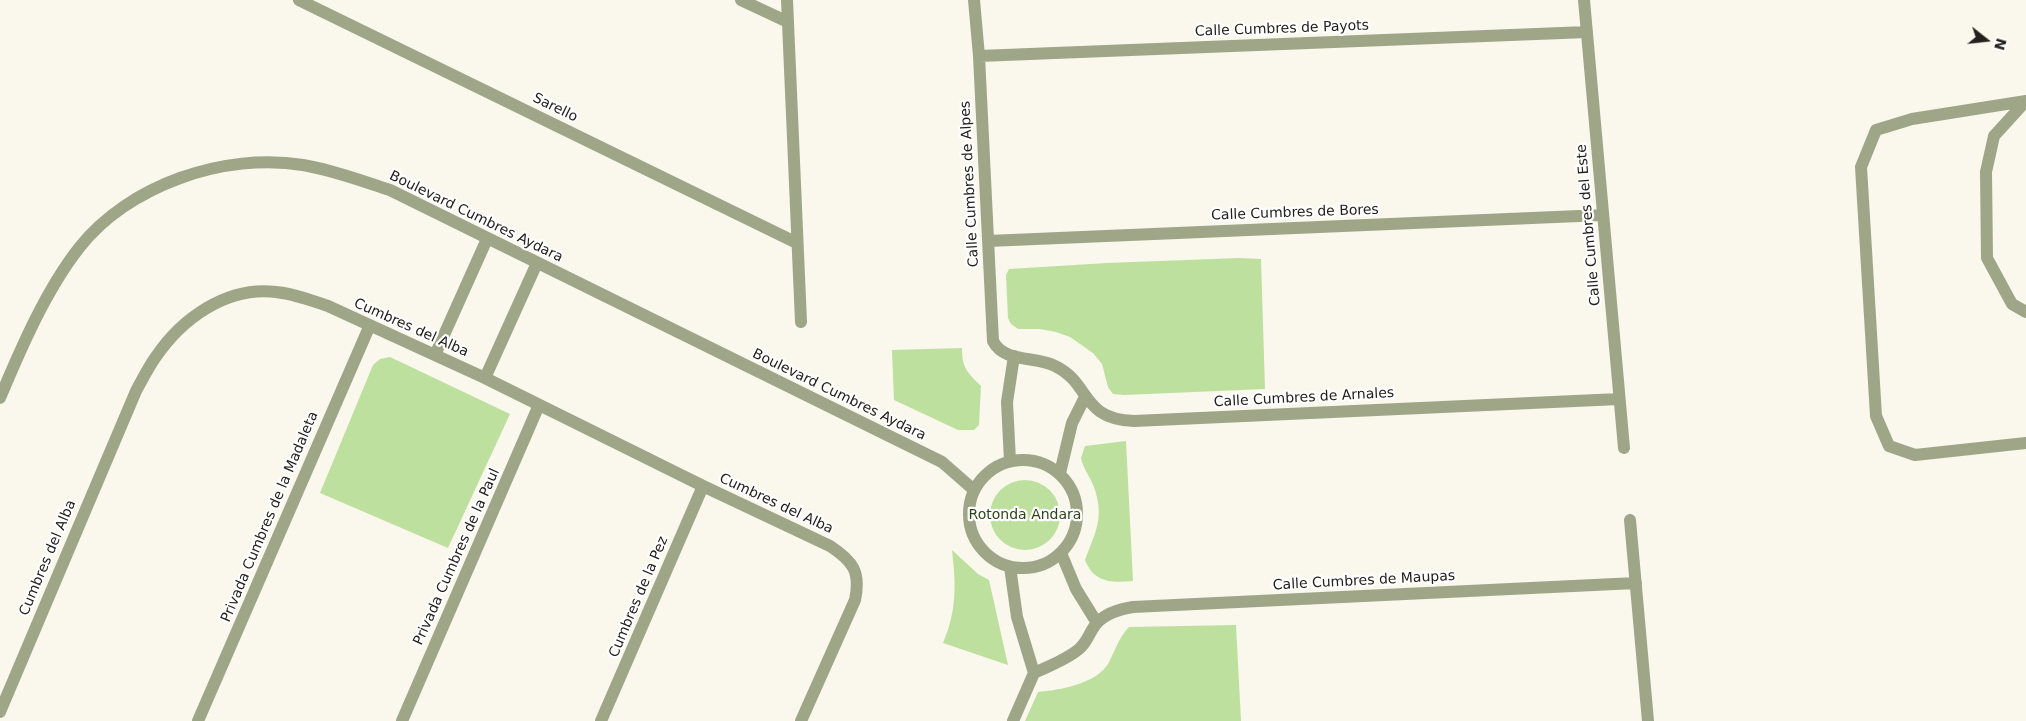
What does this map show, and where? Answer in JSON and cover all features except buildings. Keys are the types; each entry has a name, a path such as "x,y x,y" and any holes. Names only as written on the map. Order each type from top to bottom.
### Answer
{"street":[{"name":"Sarello","path":"298,0 798,243"},
{"path":"741,0 788,22"},
{"path":"787,0 801,322"},
{"name":"Calle Cumbres de Alpes","path":"974,0 979,56 993,341 1001,351 1014,356"},
{"name":"Calle Cumbres del Este","path":"1584,0 1624,448"},
{"name":"Calle Cumbres de Payots","path":"979,56 1587,32"},
{"path":"2026,102 1994,136 1986,172 1986,181 1987,258 2012,304 2026,312"},
{"path":"2026,102 1912,119 1876,130 1861,166 1876,416 1889,446 1915,455 2026,443"},
{"name":"Boulevard Cumbres Aydara","path":"0,398 50,292 80,247 113,214 148,191 184,177 223,167 263,162 302,165 340,174 390,190 487,240 942,462 974,490"},
{"name":"Calle Cumbres de Bores","path":"988,241 1603,215"},
{"path":"436,355 487,240"},
{"path":"485,378 538,264"},
{"name":"Cumbres del Alba","path":"0,712 136,391 155,357 182,326 214,303 242,293 276,292 301,297 328,306 436,355 830,546 842,554 852,564 857,576 858,588 855,600 801,721"},
{"name":"Privada Cumbres de la Madaleta","path":"198,721 370,326"},
{"path":"1010,461 1007,402 1014,356"},
{"name":"Calle Cumbres de Arnales","path":"1014,356 1055,365 1073,380 1099,412 1110,417 1134,421 1619,399"},
{"path":"1060,473 1072,423 1086,397"},
{"name":"Privada Cumbres de la Paul","path":"402,721 539,404"},
{"path":"1028,459 1044,464 1060,473 1070,487 1076,504 1077,522 1071,539 1061,553 1045,564 1028,568 1010,567 995,561 982,550 974,537 969,521 969,505 974,490 983,476 995,467 1010,461 1028,459"},
{"name":"Cumbres de la Pez","path":"601,721 703,486"},
{"path":"1630,520 1648,721"},
{"path":"1012,721 1034,673 1080,649 1097,623 1076,589 1061,553"},
{"path":"1010,567 1017,617 1034,673"},
{"name":"Calle Cumbres de Maupas","path":"1097,623 1115,612 1133,607 1636,583"}],"green space":[{"path":"1239,258 1261,259 1265,389 1113,394 1108,387 1102,364 1093,353 1070,337 1056,332 1040,329 1018,329 1011,324 1008,318 1006,275 1009,269"},
{"path":"962,348 966,369 981,386 979,425 974,430 958,430 894,400 892,350"},
{"path":"390,357 510,414 448,548 320,493 373,365 380,359"},
{"path":"1126,441 1133,581 1118,582 1105,580 1093,573 1085,560 1095,533 1099,508 1094,487 1081,458 1085,446"},
{"name":"Rotonda Andara","path":"1025,480 1038,483 1050,490 1057,502 1060,515 1057,528 1050,540 1038,547 1025,550 1012,547 1000,540 993,528 990,515 993,502 1000,490 1012,483"},
{"path":"952,550 978,574 989,580 1008,665 943,643 948,631 953,608 954,575"},
{"path":"1236,625 1241,721 1025,721 1038,692 1076,685 1095,677 1102,671 1108,664 1122,635 1129,627"}]}
